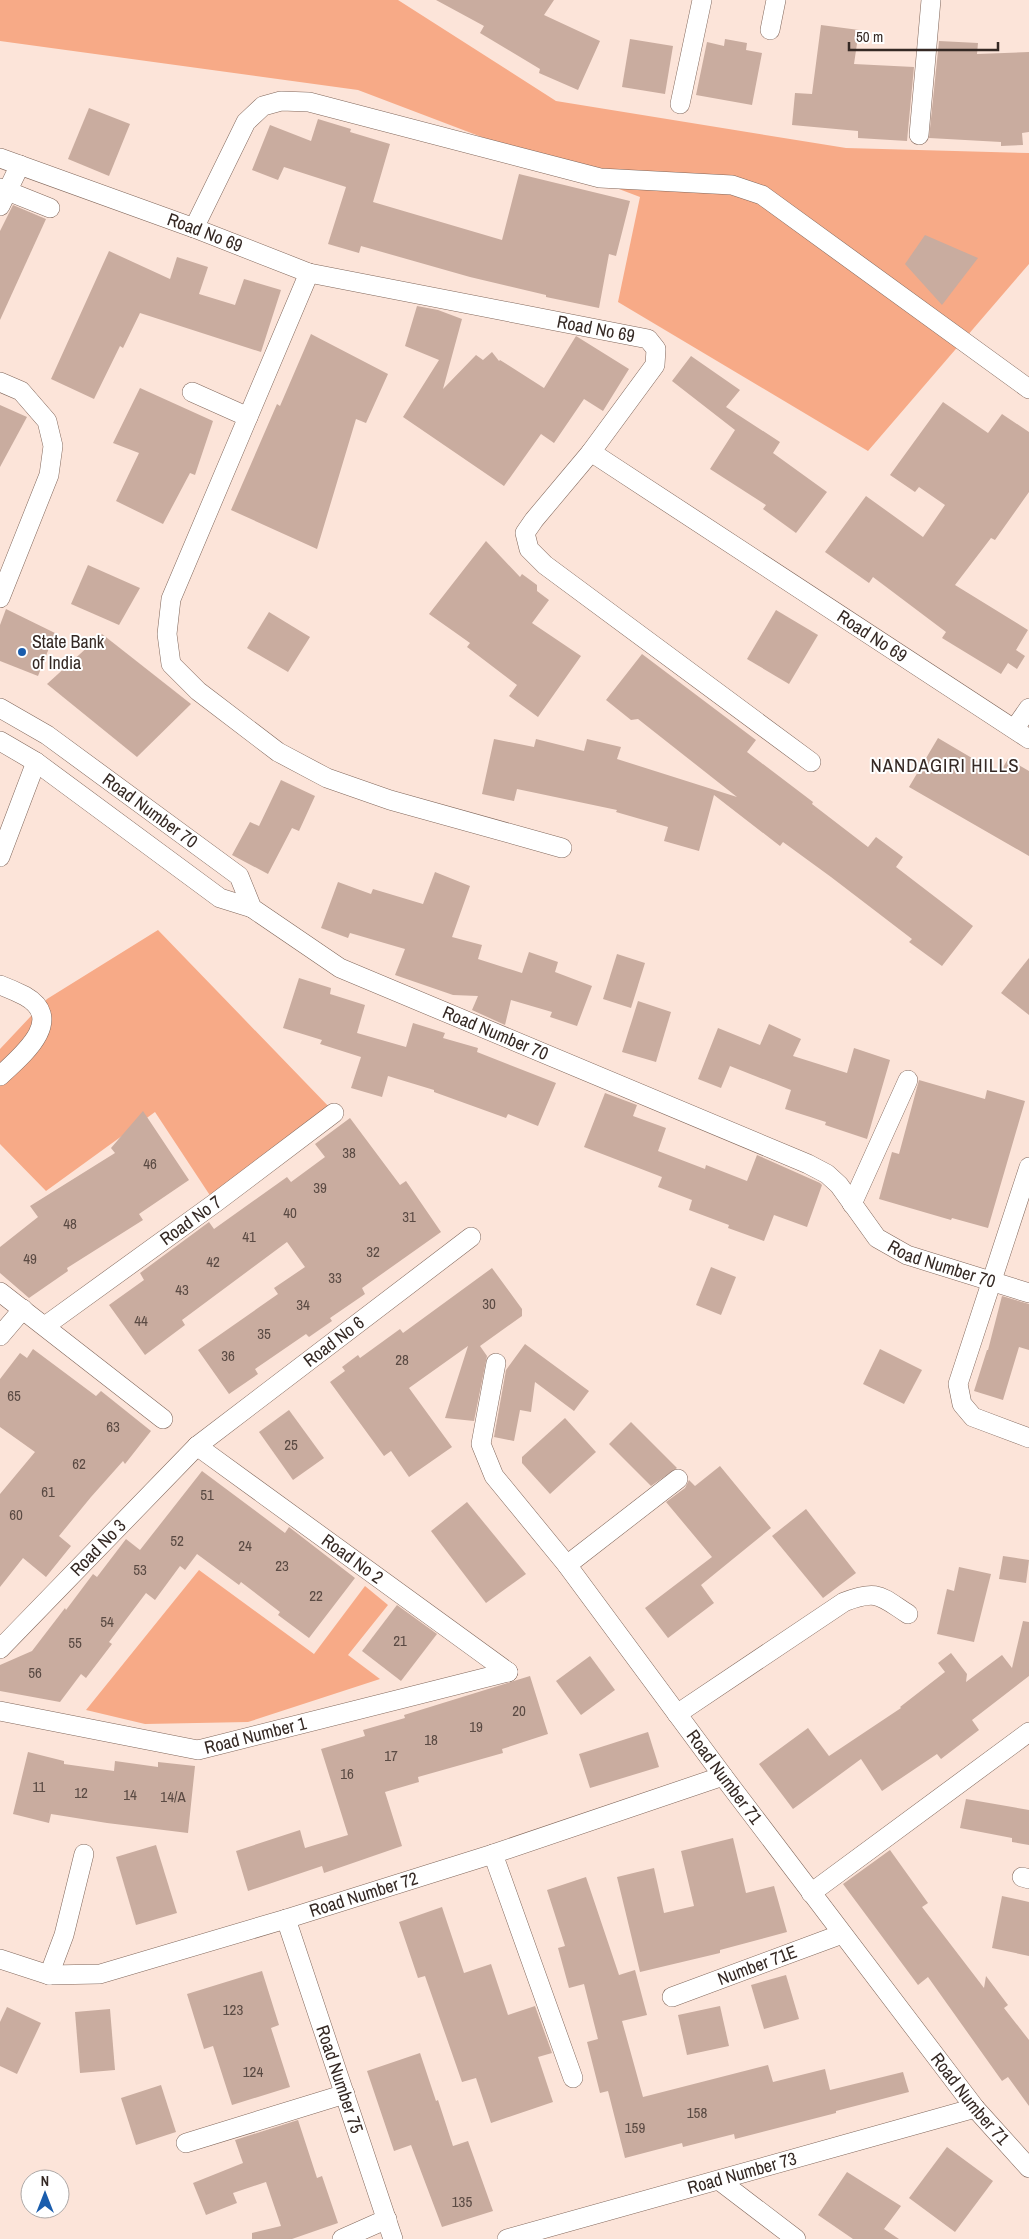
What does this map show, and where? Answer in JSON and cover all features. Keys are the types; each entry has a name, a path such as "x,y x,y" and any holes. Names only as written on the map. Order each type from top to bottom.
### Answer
{"street":[{"path":"680,104 702,0"},
{"path":"770,30 776,0"},
{"path":"920,135 931,0"},
{"path":"194,228 246,122 263,106 281,101 309,102 600,178 732,185 762,195 1029,389"},
{"name":"Road No 69","path":"0,158 194,228 309,273 648,339 656,349 655,365 591,452 1022,733"},
{"path":"20,165 2,195 48,207 57,178"},
{"path":"309,273 171,599 167,634 171,664 198,691 278,752 327,778 390,800 562,848"},
{"path":"0,382 20,391 47,421 53,446 49,475 0,598"},
{"path":"192,392 248,417"},
{"path":"591,452 525,533 530,550 545,565 811,762"},
{"name":"Road Number 70","path":"0,708 47,735 239,876 252,908 340,968 808,1164 827,1174 839,1186 877,1238 907,1254 1029,1294"},
{"path":"1022,733 1029,708"},
{"path":"0,741 36,762 220,898 252,908"},
{"path":"0,857 36,762"},
{"path":"0,985 26,996 37,1006 42,1016 42,1027 35,1041 0,1076"},
{"path":"852,1204 908,1080"},
{"name":"Road No 7","path":"45,1326 215,1203 334,1113"},
{"path":"1029,1167 958,1384 962,1404 972,1417 1029,1438"},
{"name":"Road No 6","path":"197,1446 472,1237"},
{"path":"0,1292 163,1419"},
{"path":"0,1336 23,1309"},
{"name":"Road Number 71","path":"496,1363 481,1444 494,1476 567,1565 723,1776 975,2108 1029,2168"},
{"name":"Road No 3","path":"0,1650 197,1446"},
{"name":"Road No 2","path":"197,1446 508,1672"},
{"path":"567,1565 678,1479"},
{"path":"677,1714 844,1602 863,1594 877,1594 908,1614"},
{"name":"Road Number 1","path":"0,1711 198,1750 508,1672"},
{"path":"811,1893 1029,1732"},
{"name":"Road Number 72","path":"0,1959 49,1975 100,1974 286,1919 493,1854 723,1776"},
{"path":"49,1975 64,1935 84,1854"},
{"path":"493,1854 573,2078"},
{"name":"Road Number 75","path":"286,1919 393,2239"},
{"name":"Number 71E","path":"672,1997 842,1934"},
{"path":"186,2143 345,2094"},
{"name":"Road Number 73","path":"507,2239 720,2181 975,2108"},
{"path":"720,2181 792,2238"},
{"path":"342,2239 386,2219"}],"shaded area":[{"path":"0,0 398,0 556,101 846,148 1029,153 1029,264 868,451 618,302 640,197 358,90 0,41"},
{"path":"158,930 332,1110 213,1200 155,1112 46,1191 0,1144 0,1049 47,999"},
{"path":"199,1570 314,1654 365,1586 388,1605 348,1655 380,1679 248,1722 145,1724 86,1710"}],"building":[{"path":"436,0 554,0 544,15 600,41 578,90 539,73 540,69 480,33 484,26"},
{"path":"821,25 859,30 854,64 914,67 907,141 858,138 858,131 792,125 795,93 812,94"},
{"path":"630,39 673,46 665,94 622,87"},
{"path":"725,39 747,43 746,50 762,53 752,105 696,95 707,42 724,46"},
{"path":"939,41 978,43 977,54 1029,52 1029,132 1022,133 1023,145 1001,146 1001,142 929,138"},
{"path":"89,108 130,124 109,176 68,159"},
{"path":"318,119 351,129 350,132 390,144 373,202 502,240 519,174 630,201 616,256 609,254 599,308 546,297 546,295 470,277 361,246 359,253 328,244 346,187 284,167 278,180 252,170 270,125 311,141"},
{"path":"13,205 46,219 0,320 0,231"},
{"path":"925,235 978,258 942,305 905,264"},
{"path":"109,251 170,279 177,257 208,267 199,294 235,305 244,279 281,290 261,352 140,313 123,348 120,346 94,399 51,379"},
{"path":"417,306 438,310 462,319 443,389 476,355 483,360 492,352 499,361 544,388 576,336 629,369 603,411 584,399 554,443 541,434 504,486 403,417 439,360 405,346"},
{"path":"311,334 388,374 366,423 356,419 317,549 231,510 277,404 280,406"},
{"path":"691,356 740,390 726,407 780,442 773,453 827,492 796,533 763,509 766,505 710,469 735,430 672,381"},
{"path":"140,388 213,421 195,475 190,473 163,524 116,501 139,453 113,443"},
{"path":"943,402 988,433 1002,414 1029,432 1029,492 995,540 991,538 955,585 1028,630 1016,650 1025,656 1017,669 1008,663 1001,674 942,638 946,632 873,577 869,583 825,552 866,496 923,537 945,505 919,487 915,492 890,475"},
{"path":"0,405 27,417 0,467"},
{"path":"486,541 520,577 522,574 537,585 537,591 549,600 532,623 581,656 538,717 509,696 517,685 467,647 470,643 429,614"},
{"path":"88,565 140,588 119,625 71,604"},
{"path":"6,609 55,633 38,676 0,661 0,625"},
{"path":"776,610 818,635 789,684 747,659"},
{"path":"269,612 310,637 288,672 247,648"},
{"path":"102,634 191,704 137,757 47,684"},
{"path":"642,654 756,740 747,752 868,847 876,837 903,857 896,867 973,926 942,966 909,942 912,939 831,877 783,842 780,846 714,795 699,851 664,841 668,827 616,812 617,810 517,789 514,801 482,794 494,739 534,747 536,739 584,751 587,739 621,747 617,759 737,797 638,719 631,720 606,700"},
{"path":"938,738 999,774 1008,759 1029,771 1029,856 909,787"},
{"path":"281,780 315,796 299,831 292,828 268,874 232,855 250,822 259,826"},
{"path":"435,872 470,886 452,937 482,945 478,959 522,973 529,952 558,962 555,972 592,986 577,1026 550,1017 552,1012 511,1000 505,1025 472,1010 478,996 453,995 395,975 405,949 350,933 348,938 321,928 338,882 371,894 373,889 423,904"},
{"path":"617,954 645,963 631,1008 603,999"},
{"path":"1029,958 1029,1015 1001,993"},
{"path":"299,978 331,988 330,994 365,1005 357,1033 406,1047 413,1023 445,1033 443,1038 478,1048 477,1052 556,1083 538,1126 508,1114 506,1118 434,1092 434,1090 388,1076 382,1097 351,1088 361,1057 320,1044 322,1040 283,1028"},
{"path":"638,1001 671,1012 656,1062 622,1052"},
{"path":"769,1024 801,1039 793,1056 847,1073 854,1048 890,1060 867,1139 825,1125 826,1122 785,1109 791,1090 730,1066 721,1088 698,1079 718,1028 760,1045"},
{"path":"919,1080 985,1099 987,1090 1025,1101 988,1228 952,1218 951,1220 879,1199 892,1152 899,1154"},
{"path":"605,1093 637,1105 633,1116 666,1128 658,1151 705,1169 706,1165 747,1181 757,1155 820,1183 822,1185 807,1227 774,1215 764,1241 728,1228 729,1225 689,1210 692,1200 658,1187 662,1177 584,1147"},
{"path":"143,1111 189,1180 139,1214 143,1220 67,1268 68,1271 29,1298 0,1273 0,1247 38,1217 30,1206 115,1153 111,1148"},
{"path":"350,1118 400,1185 406,1181 441,1232 362,1288 365,1294 330,1318 332,1321 309,1337 306,1334 255,1369 258,1374 229,1394 198,1350 278,1294 274,1288 305,1267 287,1242 182,1320 185,1325 145,1355 109,1305 144,1280 140,1273 209,1222 214,1229 287,1177 291,1182 325,1157 315,1144"},
{"path":"711,1267 736,1277 721,1315 696,1305"},
{"path":"492,1268 522,1309 522,1316 480,1346 487,1356 474,1421 445,1418 468,1346 409,1388 452,1447 409,1477 391,1451 384,1456 330,1382 345,1371 342,1367 358,1355 360,1358 400,1329 403,1333"},
{"path":"1002,1296 1029,1304 1029,1350 1019,1347 1003,1400 974,1391 988,1350"},
{"path":"525,1344 589,1391 574,1411 535,1382 531,1412 520,1410 514,1441 494,1437 506,1370"},
{"path":"33,1349 96,1396 101,1391 151,1431 125,1464 123,1461 59,1536 71,1546 46,1577 23,1558 0,1587 0,1494 35,1452 0,1427 0,1379 20,1353 27,1358"},
{"path":"880,1349 922,1370 904,1404 863,1384"},
{"path":"289,1410 324,1458 293,1480 259,1432"},
{"path":"565,1418 596,1452 550,1494 522,1463 522,1457"},
{"path":"631,1422 677,1468 651,1486 609,1444"},
{"path":"720,1466 771,1528 701,1585 714,1603 668,1638 645,1608 712,1557 666,1502 685,1488 689,1480 695,1486"},
{"path":"202,1471 285,1533 289,1527 355,1578 309,1638 278,1615 280,1612 241,1582 239,1585 197,1554 185,1570 180,1566 155,1600 146,1593 109,1642 112,1644 86,1678 81,1674 60,1702 0,1691 0,1665 32,1651 93,1574 97,1577 126,1539 140,1550"},
{"path":"467,1502 526,1574 486,1603 431,1531"},
{"path":"806,1509 856,1573 823,1598 772,1536"},
{"path":"1003,1556 1029,1560 1026,1583 999,1579"},
{"path":"959,1567 991,1574 974,1642 937,1634 947,1589 954,1591"},
{"path":"397,1605 437,1634 401,1681 362,1651"},
{"path":"1023,1621 1029,1622 1029,1676 972,1720 979,1730 941,1759 937,1754 882,1791 861,1759 793,1809 759,1764 808,1728 829,1756 901,1708 945,1672 938,1663 951,1653 967,1674 966,1682 1002,1655 1012,1668"},
{"path":"590,1656 615,1690 581,1715 556,1681"},
{"path":"530,1676 548,1734 502,1749 503,1753 418,1777 419,1782 385,1792 402,1846 324,1873 322,1866 248,1891 236,1851 300,1830 305,1848 348,1835 321,1749 365,1736 363,1730 405,1718 404,1715"},
{"path":"648,1732 659,1767 590,1788 579,1754"},
{"path":"28,1752 64,1761 64,1764 114,1771 115,1761 158,1767 158,1762 195,1766 188,1833 51,1814 49,1823 13,1814"},
{"path":"966,1799 1029,1810 1029,1845 1012,1842 1012,1838 960,1828"},
{"path":"733,1838 746,1893 774,1886 787,1932 720,1950 720,1953 640,1972 617,1877 654,1868 664,1913 694,1906 681,1851"},
{"path":"156,1845 177,1913 136,1925 116,1857"},
{"path":"890,1850 928,1903 922,1907 984,1988 986,1976 1008,2005 1004,2008 1029,2040 1029,2106 1008,2077 1002,2081 928,1977 918,1985 843,1884"},
{"path":"586,1877 619,1975 635,1970 647,2015 622,2021 643,2097 768,2065 773,2082 825,2069 830,2090 903,2072 909,2092 735,2139 734,2134 683,2147 682,2143 625,2158 608,2091 600,2093 587,2042 598,2039 584,1984 569,1988 558,1948 565,1946 547,1890"},
{"path":"1002,1896 1029,1902 1029,1956 992,1948"},
{"path":"442,1907 464,1973 491,1964 508,2015 535,2006 552,2053 538,2057 553,2102 491,2123 476,2078 462,2082 425,1976 418,1978 399,1922"},
{"path":"262,1971 279,2025 271,2028 290,2087 232,2105 213,2046 204,2049 187,1994"},
{"path":"786,1975 799,2019 764,2029 751,1985"},
{"path":"720,2006 729,2046 687,2055 678,2015"},
{"path":"7,2007 41,2023 17,2074 0,2066 0,2022"},
{"path":"110,2009 115,2070 80,2073 75,2012"},
{"path":"420,2053 453,2146 468,2141 493,2211 442,2227 411,2145 394,2151 367,2071"},
{"path":"161,2085 176,2132 136,2145 121,2098"},
{"path":"298,2120 317,2178 322,2176 338,2223 292,2239 252,2239 252,2233 281,2226 266,2182 233,2193 237,2203 206,2215 193,2183 243,2163 235,2140"},
{"path":"947,2147 993,2181 955,2232 909,2198"},
{"path":"847,2172 901,2206 884,2229 899,2239 853,2239 818,2215"}],"place":[{"name":"State Bank of India","path":"22,652"}],"district":[{"name":"NANDAGIRI HILLS","path":"945,765"}]}
